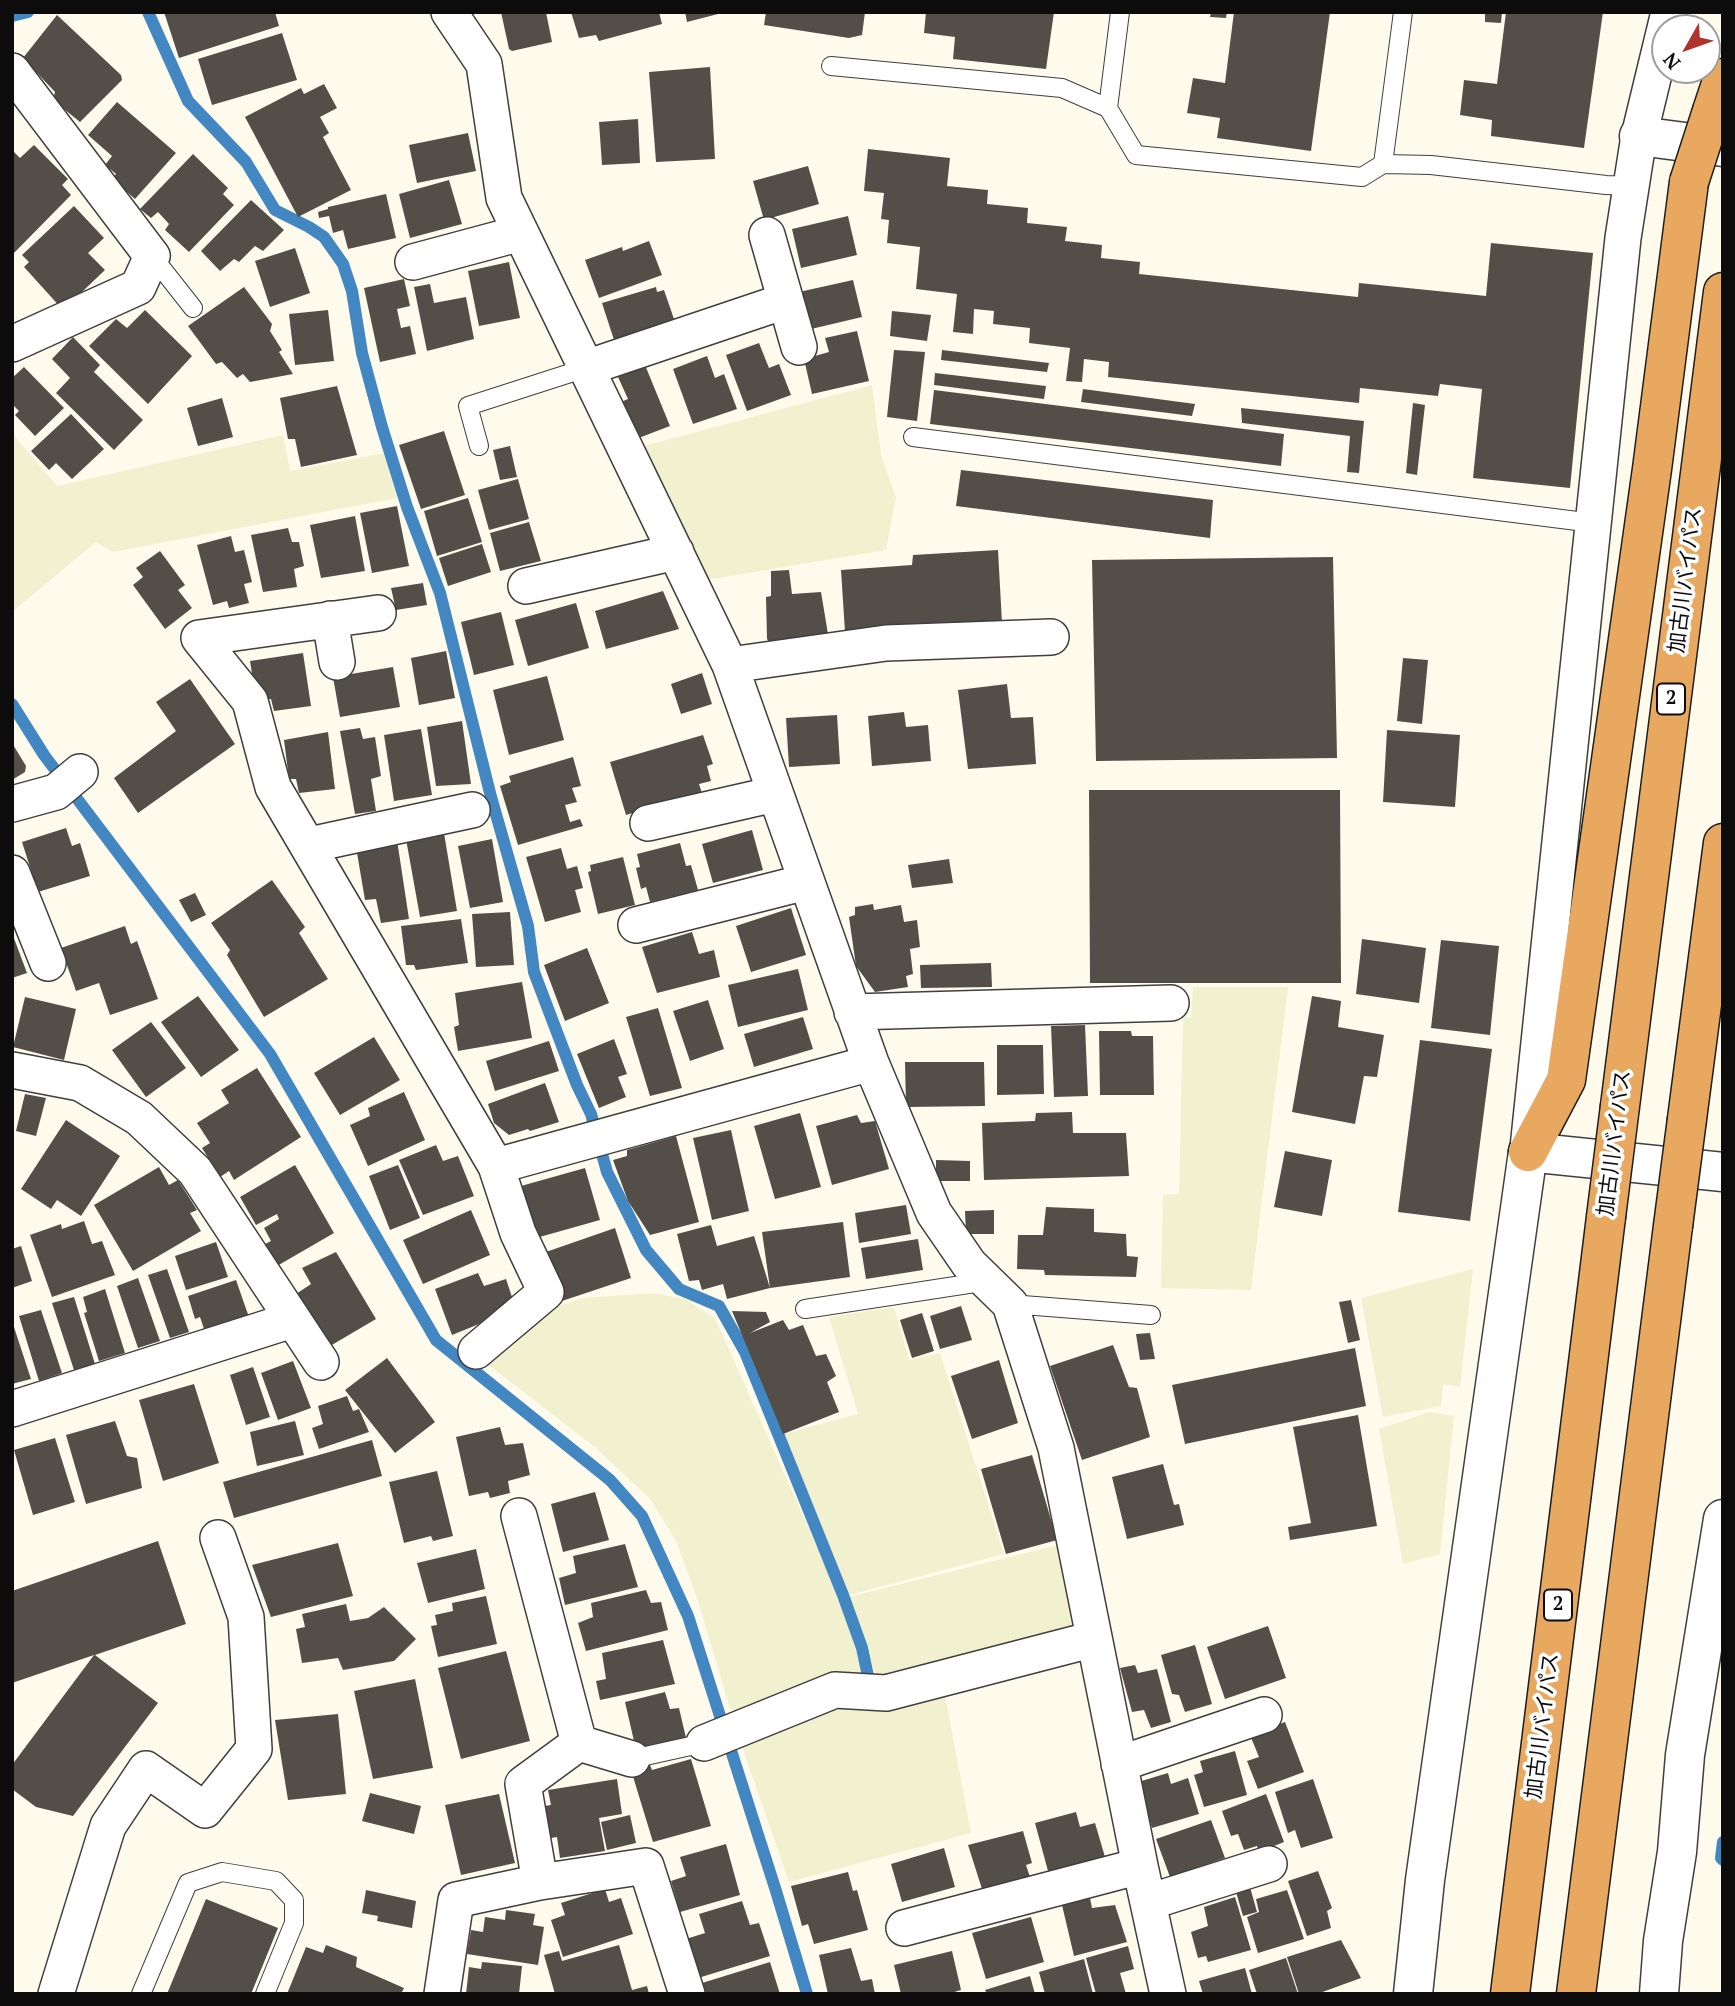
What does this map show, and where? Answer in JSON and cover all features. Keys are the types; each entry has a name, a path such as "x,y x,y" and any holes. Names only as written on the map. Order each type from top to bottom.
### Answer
{"highway":[{"path":"1528,1152 1566,1080 1654,455 1689,182 1723,78"},
{"name":"加古川バイパス","path":"1510,1994 1723,292"},
{"path":"1576,1994 1723,843"}],"street":[{"path":"449,12 484,64 504,198 730,664 870,1063 934,1213 969,1264 999,1293 1056,1448 1168,1994"},
{"path":"1413,1994 1425,1880 1528,1152 1623,238 1639,136 1669,12"},
{"path":"12,71 152,256 138,287 12,344"},
{"path":"1639,136 1723,147"},
{"path":"413,262 521,233"},
{"path":"767,234 799,347"},
{"path":"586,368 785,301"},
{"path":"526,586 676,552"},
{"path":"378,613 200,638 250,701 273,787 496,1166 518,1233 546,1292 477,1351"},
{"path":"330,620 337,662"},
{"path":"730,664 886,643 1051,637"},
{"path":"12,804 68,782"},
{"path":"649,823 775,794"},
{"path":"309,845 472,810"},
{"path":"12,873 48,963"},
{"path":"636,926 806,882"},
{"path":"852,1012 1171,1003"},
{"path":"496,1166 870,1063"},
{"path":"12,1070 80,1083 139,1118 195,1171 321,1362"},
{"path":"1528,1152 1723,1172"},
{"path":"12,1409 292,1320"},
{"path":"519,1516 579,1743"},
{"path":"1659,1994 1663,1941 1677,1852 1685,1755 1723,1519"},
{"path":"56,1994 108,1826 146,1769 205,1810 254,1749 246,1617 218,1538"},
{"path":"704,1743 835,1690 886,1693 1094,1639"},
{"path":"1119,1764 1264,1714"},
{"path":"579,1743 632,1759"},
{"path":"540,1882 523,1784 579,1743"},
{"path":"1149,1902 1269,1864"},
{"path":"442,1994 456,1900 540,1882 646,1866 687,1994"},
{"path":"904,1928 1140,1866"}],"lane":[{"path":"1108,108 1120,12"},
{"path":"1383,164 1403,12"},
{"path":"831,66 1062,88 1108,108 1136,155 1362,177 1383,164 1431,165 1632,186"},
{"path":"152,256 193,308"},
{"path":"479,446 468,407 586,368"},
{"path":"913,437 1593,523"},
{"path":"805,1308 999,1293 1152,1315"},
{"path":"632,1759 704,1743"},
{"path":"141,1994 188,1883 222,1872 276,1881 294,1900 294,1923 265,1994"}],"green space":[{"path":"872,385 881,455 896,497 886,550 707,580 640,447"},
{"path":"12,433 57,486 283,435 290,471 385,453 397,498 113,552 96,542 12,612"},
{"path":"1193,987 1288,987 1251,1290 1161,1288 1163,1195 1179,1194 1183,1018 1191,1018"},
{"path":"1473,1269 1460,1387 1443,1384 1441,1406 1383,1417 1361,1298"},
{"path":"653,1293 685,1299 715,1318 840,1599 865,1681 736,1718 733,1709 730,1709 698,1601 676,1541 650,1499 596,1448 486,1363 553,1308 582,1298"},
{"path":"894,1307 909,1360 940,1353 1004,1554 849,1595 783,1434 858,1414 829,1317"},
{"path":"1429,1412 1454,1416 1440,1554 1403,1564 1379,1429"},
{"path":"1066,1543 1081,1632 876,1675 849,1597"},
{"path":"944,1690 971,1833 789,1882 739,1738 837,1700"}],"building":[{"path":"164,12 275,12 279,26 179,58"},
{"path":"501,12 546,12 552,42 512,51 509,49"},
{"path":"571,12 659,12 662,24 599,41 596,35 579,38"},
{"path":"685,12 722,12 722,13 687,22"},
{"path":"766,12 865,12 862,35 849,38 764,25"},
{"path":"926,12 1054,12 1046,69 953,59 955,37 924,33"},
{"path":"1211,12 1227,12 1226,18 1210,17"},
{"path":"1234,12 1330,12 1311,151 1217,138 1220,118 1187,113 1193,78 1225,83"},
{"path":"1485,12 1502,12 1501,23 1485,22"},
{"path":"1506,12 1603,12 1584,148 1491,136 1492,120 1460,115 1464,80 1497,84"},
{"path":"57,15 121,75 122,80 80,122 53,100 55,92 23,58"},
{"path":"282,33 297,80 212,105 198,59"},
{"path":"710,67 715,159 656,162 649,72"},
{"path":"324,84 337,108 320,117 329,133 323,137 351,190 298,217 245,117 301,88 304,94"},
{"path":"117,102 176,153 135,199 112,179 116,174 105,165 112,156 88,135"},
{"path":"638,119 640,163 602,165 599,122"},
{"path":"468,133 476,171 417,183 409,145"},
{"path":"34,145 68,179 62,185 71,195 14,253 12,150 20,158"},
{"path":"868,149 950,158 947,186 988,190 987,204 1028,208 1027,223 1067,227 1065,241 1102,245 1101,258 1140,262 1139,274 1358,297 1359,283 1486,296 1491,243 1593,253 1570,488 1473,478 1482,389 1440,384 1438,396 1360,388 1359,403 1108,377 1109,362 1084,359 1082,382 1066,381 1070,348 1029,343 1030,328 993,324 994,311 974,309 973,334 953,332 957,294 916,289 920,247 887,243 889,220 881,219 884,193 864,191"},
{"path":"193,154 228,188 223,194 234,205 189,252 165,230 169,224 158,212 151,218 140,209"},
{"path":"808,166 819,204 764,220 753,181"},
{"path":"449,180 462,224 410,238 399,194"},
{"path":"386,194 396,238 348,249 343,230 333,233 329,216 319,218 318,212 328,207"},
{"path":"251,200 284,230 263,251 255,246 239,262 234,259 220,271 201,251"},
{"path":"74,206 104,238 88,253 105,270 63,310 24,267 29,262 22,255"},
{"path":"848,216 857,255 801,268 792,229"},
{"path":"649,241 662,275 599,298 585,260 622,247 623,251"},
{"path":"295,248 310,293 270,307 255,261"},
{"path":"509,262 520,318 479,326 468,271"},
{"path":"404,279 410,306 397,309 401,328 410,326 416,354 380,362 364,288"},
{"path":"853,280 862,317 807,330 799,292"},
{"path":"430,284 434,303 466,297 474,339 427,351 414,287"},
{"path":"244,287 272,324 270,331 293,374 250,382 243,374 237,378 222,362 216,364 188,326"},
{"path":"656,287 657,292 664,290 675,322 614,340 602,303"},
{"path":"145,310 192,356 148,404 89,346 116,319 127,328"},
{"path":"328,310 334,361 295,365 289,314"},
{"path":"892,311 931,315 927,341 890,336"},
{"path":"857,331 869,381 812,394 804,359 829,352 825,338"},
{"path":"73,337 100,365 94,372 143,420 114,450 56,393 70,378 52,359"},
{"path":"759,343 769,368 779,364 791,395 747,411 726,355"},
{"path":"894,350 925,352 917,421 887,417"},
{"path":"942,350 1049,363 1047,372 941,360"},
{"path":"707,356 715,378 724,374 737,409 693,424 673,369"},
{"path":"645,365 670,426 636,439 621,402 628,399 618,377"},
{"path":"24,367 64,408 35,436 15,415 19,411 12,404 12,378"},
{"path":"935,373 1046,386 1044,399 934,385"},
{"path":"337,386 357,455 301,467 295,439 288,439 280,398"},
{"path":"1083,389 1195,404 1192,416 1081,402"},
{"path":"934,390 1284,434 1281,466 930,424"},
{"path":"222,398 233,437 198,446 187,408"},
{"path":"1413,403 1425,405 1417,475 1406,473"},
{"path":"1241,408 1364,421 1359,473 1347,472 1350,436 1242,423"},
{"path":"71,414 104,449 72,479 56,463 49,470 31,451"},
{"path":"444,431 465,495 421,509 399,445"},
{"path":"510,446 517,477 500,480 493,450"},
{"path":"961,470 1213,500 1210,538 956,506"},
{"path":"518,479 529,519 489,530 478,490"},
{"path":"468,498 482,542 437,556 424,511"},
{"path":"397,506 409,566 372,573 360,513"},
{"path":"355,516 365,571 321,578 310,525"},
{"path":"529,522 541,561 500,571 490,533"},
{"path":"288,528 292,542 299,542 304,566 294,569 297,587 263,592 251,535"},
{"path":"231,536 235,552 244,550 252,582 244,584 249,603 229,608 227,601 213,605 197,545"},
{"path":"482,544 491,572 448,586 439,558"},
{"path":"998,550 1002,623 845,632 841,570 912,565 913,555"},
{"path":"160,551 185,585 178,590 192,608 165,629 133,585 143,577 136,568"},
{"path":"1333,557 1337,758 1096,761 1092,560"},
{"path":"789,570 792,594 821,592 828,634 826,638 769,642 767,639 766,597 771,596 771,571"},
{"path":"423,583 427,605 396,610 391,588"},
{"path":"663,591 679,629 606,649 595,611"},
{"path":"576,603 589,648 528,666 515,620"},
{"path":"501,612 514,665 474,675 461,622"},
{"path":"446,651 455,698 419,705 411,658"},
{"path":"303,653 311,706 274,711 271,699 256,700 250,661"},
{"path":"1403,658 1428,660 1422,724 1397,721"},
{"path":"393,667 400,707 340,717 333,677"},
{"path":"702,673 712,704 681,714 671,684"},
{"path":"547,676 564,740 509,755 493,690"},
{"path":"190,679 235,744 138,813 114,778 176,731 156,702"},
{"path":"1007,684 1011,718 1033,717 1036,764 968,769 958,690"},
{"path":"904,712 906,727 928,725 931,761 872,766 868,716"},
{"path":"837,715 840,764 789,767 786,718"},
{"path":"462,721 471,784 436,786 427,727"},
{"path":"360,728 363,739 375,737 381,776 371,779 376,811 355,814 340,731"},
{"path":"421,729 432,795 394,801 384,735"},
{"path":"1387,730 1460,735 1455,807 1383,802"},
{"path":"328,732 335,789 299,793 296,779 289,779 284,740"},
{"path":"703,735 713,764 707,766 711,781 699,784 702,793 626,815 610,762"},
{"path":"12,743 26,766 25,772 12,780"},
{"path":"573,757 581,786 572,788 577,802 565,805 570,822 580,819 583,826 518,845 500,786 511,782 509,776"},
{"path":"1089,790 1340,790 1341,983 1090,983"},
{"path":"66,828 72,846 80,843 90,876 38,892 22,842"},
{"path":"752,830 763,870 713,883 702,844"},
{"path":"444,833 457,911 420,917 406,839"},
{"path":"492,839 503,902 470,908 458,846"},
{"path":"397,840 409,919 381,923 376,899 365,900 356,847"},
{"path":"680,843 686,866 691,865 698,890 650,902 646,887 641,889 636,868 640,867 637,854"},
{"path":"561,848 567,869 577,866 583,888 575,890 581,912 545,922 526,857"},
{"path":"623,857 635,905 598,914 588,872 591,871 590,865"},
{"path":"949,859 953,883 912,888 908,865"},
{"path":"272,880 305,927 299,933 328,979 264,1017 227,955 230,950 211,923"},
{"path":"195,893 206,915 191,922 179,900"},
{"path":"873,904 874,910 901,905 904,922 917,920 920,947 910,949 913,974 906,976 908,987 875,992 856,966 849,917 855,915 855,907"},
{"path":"791,908 806,955 751,972 736,926"},
{"path":"510,912 514,965 476,967 472,914"},
{"path":"461,919 468,963 416,970 414,965 406,965 401,926"},
{"path":"125,926 131,944 137,941 158,999 110,1015 99,983 76,991 61,948"},
{"path":"692,932 699,954 714,950 720,977 657,993 642,947"},
{"path":"12,933 27,973 12,978"},
{"path":"1362,939 1426,948 1419,1003 1356,994"},
{"path":"1441,940 1499,946 1490,1035 1431,1028"},
{"path":"587,948 609,1003 565,1021 544,965"},
{"path":"991,963 992,987 921,988 920,965"},
{"path":"798,969 808,1010 738,1027 728,985"},
{"path":"522,982 532,1038 458,1051 454,1027 459,1025 455,993"},
{"path":"198,996 239,1050 201,1077 161,1022"},
{"path":"1312,996 1341,1001 1338,1027 1384,1035 1377,1077 1364,1076 1355,1124 1292,1112"},
{"path":"25,997 76,1009 64,1060 13,1047"},
{"path":"708,1000 724,1049 690,1061 673,1011"},
{"path":"658,1008 682,1088 650,1096 626,1017"},
{"path":"803,1017 813,1049 754,1067 744,1034"},
{"path":"151,1022 186,1068 146,1097 112,1050"},
{"path":"1085,1025 1088,1096 1054,1097 1051,1026"},
{"path":"1099,1031 1131,1031 1132,1036 1153,1036 1154,1095 1100,1095"},
{"path":"374,1037 400,1080 340,1115 314,1073"},
{"path":"614,1039 627,1074 618,1077 626,1097 599,1108 577,1054"},
{"path":"1420,1040 1492,1049 1470,1221 1398,1212"},
{"path":"549,1041 559,1071 495,1091 486,1061"},
{"path":"997,1045 1043,1045 1044,1094 997,1095"},
{"path":"905,1062 984,1062 985,1106 906,1107"},
{"path":"257,1068 301,1137 234,1180 229,1171 220,1177 202,1148 210,1143 197,1123 229,1103 221,1090"},
{"path":"545,1083 559,1122 509,1135 494,1123 488,1104"},
{"path":"404,1092 425,1140 368,1166 350,1125 370,1116 368,1108"},
{"path":"25,1094 46,1098 36,1136 16,1131"},
{"path":"1072,1112 1073,1133 1126,1133 1129,1176 984,1180 982,1123 1035,1121 1036,1113"},
{"path":"800,1113 821,1187 775,1199 754,1126"},
{"path":"857,1115 861,1123 875,1121 889,1169 832,1185 816,1126"},
{"path":"66,1120 120,1156 81,1216 57,1200 51,1209 21,1189"},
{"path":"731,1130 749,1211 712,1220 693,1138"},
{"path":"676,1136 699,1222 650,1235 628,1201 613,1160 627,1156 627,1150"},
{"path":"436,1145 443,1161 458,1156 474,1196 423,1215 399,1160"},
{"path":"1285,1151 1332,1160 1322,1216 1274,1207"},
{"path":"936,1160 970,1161 970,1181 936,1181"},
{"path":"295,1165 334,1233 277,1266 265,1244 271,1241 264,1228 279,1219 277,1214 256,1225 240,1197"},
{"path":"398,1165 420,1218 390,1230 369,1176"},
{"path":"159,1167 169,1185 178,1180 197,1210 190,1213 201,1231 133,1271 94,1205"},
{"path":"585,1168 600,1220 536,1238 521,1186"},
{"path":"906,1205 911,1234 859,1243 855,1213"},
{"path":"1046,1207 1094,1209 1094,1232 1126,1234 1127,1256 1138,1257 1136,1277 1045,1275 1044,1270 1017,1269 1018,1235 1043,1235"},
{"path":"471,1210 490,1255 423,1284 403,1240"},
{"path":"994,1210 994,1234 966,1234 965,1211"},
{"path":"84,1221 92,1244 102,1241 115,1275 52,1297 30,1235 61,1224 62,1229"},
{"path":"843,1222 850,1277 770,1288 762,1232"},
{"path":"711,1225 717,1246 754,1236 770,1288 727,1299 723,1284 702,1290 699,1280 689,1281 677,1234"},
{"path":"615,1228 631,1278 559,1302 543,1253"},
{"path":"918,1239 923,1270 866,1279 861,1248"},
{"path":"216,1242 228,1277 186,1290 175,1256"},
{"path":"21,1246 32,1281 12,1288 12,1249"},
{"path":"336,1252 376,1319 325,1349 293,1296 311,1284 302,1268"},
{"path":"167,1269 189,1332 170,1338 148,1275"},
{"path":"478,1273 484,1286 506,1279 516,1309 452,1335 435,1289"},
{"path":"138,1278 160,1341 138,1348 117,1286"},
{"path":"236,1280 251,1323 207,1338 200,1317 195,1319 188,1296"},
{"path":"105,1289 125,1353 99,1361 84,1313 87,1312 83,1297"},
{"path":"74,1297 95,1364 74,1370 52,1303"},
{"path":"1351,1300 1360,1340 1348,1343 1339,1302"},
{"path":"961,1306 972,1340 940,1349 930,1316"},
{"path":"41,1310 62,1373 39,1381 19,1316"},
{"path":"732,1311 766,1312 770,1322 750,1333 783,1320 789,1330 803,1325 816,1356 826,1354 836,1376 827,1382 839,1412 783,1434"},
{"path":"922,1313 934,1351 912,1358 900,1320"},
{"path":"12,1321 31,1379 12,1384"},
{"path":"1150,1333 1155,1359 1140,1360 1136,1334"},
{"path":"1113,1345 1129,1387 1137,1388 1150,1437 1082,1460 1050,1366"},
{"path":"1355,1348 1366,1406 1185,1444 1172,1385"},
{"path":"387,1358 435,1422 395,1453 345,1390"},
{"path":"999,1360 1018,1423 972,1439 951,1376"},
{"path":"293,1361 311,1408 278,1420 261,1373"},
{"path":"253,1367 270,1417 246,1425 230,1375"},
{"path":"194,1384 219,1463 163,1481 139,1400"},
{"path":"347,1396 353,1411 359,1409 369,1432 319,1449 312,1428 323,1424 318,1406"},
{"path":"1358,1415 1377,1526 1290,1540 1288,1527 1311,1523 1293,1427"},
{"path":"115,1421 127,1456 137,1458 142,1488 86,1504 66,1435"},
{"path":"295,1421 304,1455 257,1466 250,1432"},
{"path":"500,1427 505,1445 523,1443 530,1475 508,1481 510,1493 490,1498 488,1492 469,1496 456,1437"},
{"path":"55,1438 75,1502 33,1515 14,1450"},
{"path":"372,1440 382,1476 234,1518 223,1482"},
{"path":"1032,1455 1057,1540 1006,1554 981,1469"},
{"path":"1163,1464 1174,1505 1179,1504 1184,1525 1127,1539 1112,1477"},
{"path":"437,1471 453,1536 433,1541 431,1536 404,1543 389,1482"},
{"path":"595,1492 609,1540 563,1552 551,1504"},
{"path":"158,1541 186,1624 95,1655 158,1703 73,1816 36,1807 12,1789 12,1765 94,1655 12,1683 12,1591"},
{"path":"338,1543 353,1596 271,1617 252,1565"},
{"path":"625,1544 638,1587 565,1605 559,1578 576,1573 573,1556"},
{"path":"476,1549 485,1589 428,1603 417,1563"},
{"path":"646,1590 651,1603 661,1602 668,1630 586,1651 578,1623 593,1617 591,1603"},
{"path":"486,1596 497,1644 438,1657 431,1626 437,1625 435,1615 453,1611 452,1603"},
{"path":"346,1604 350,1621 368,1618 384,1607 416,1639 394,1661 343,1670 338,1658 302,1663 296,1629 305,1627 302,1614"},
{"path":"1268,1626 1286,1678 1225,1699 1207,1647"},
{"path":"663,1640 675,1684 600,1700 596,1681 606,1679 602,1653"},
{"path":"1195,1645 1212,1704 1185,1712 1179,1695 1172,1694 1161,1655"},
{"path":"506,1651 530,1741 461,1759 438,1668"},
{"path":"1135,1665 1138,1673 1157,1669 1171,1722 1151,1728 1144,1710 1132,1712 1120,1668"},
{"path":"415,1679 433,1768 373,1779 354,1691"},
{"path":"665,1692 670,1709 679,1708 687,1742 637,1754 625,1702"},
{"path":"338,1714 346,1794 288,1800 275,1720"},
{"path":"1285,1722 1304,1772 1258,1789 1247,1761 1259,1757 1250,1735"},
{"path":"1235,1751 1247,1795 1204,1807 1194,1775 1203,1772 1200,1761"},
{"path":"691,1759 711,1826 653,1842 631,1770 650,1765 652,1770"},
{"path":"1168,1773 1171,1784 1188,1778 1199,1814 1152,1828 1138,1782"},
{"path":"617,1779 622,1814 599,1818 605,1851 560,1858 557,1837 551,1838 545,1806 551,1805 548,1790"},
{"path":"1313,1779 1333,1838 1301,1848 1295,1830 1288,1833 1275,1792"},
{"path":"370,1793 421,1806 414,1834 362,1821"},
{"path":"499,1794 515,1863 461,1875 445,1805"},
{"path":"1266,1794 1284,1842 1259,1852 1257,1846 1244,1850 1238,1834 1231,1836 1222,1811"},
{"path":"1076,1812 1080,1827 1095,1823 1105,1857 1048,1871 1035,1823"},
{"path":"630,1815 636,1843 607,1850 601,1822"},
{"path":"1211,1820 1225,1858 1170,1877 1156,1839"},
{"path":"1023,1831 1032,1863 1026,1865 1031,1880 982,1889 968,1845"},
{"path":"726,1844 740,1895 680,1912 671,1881 686,1876 680,1857"},
{"path":"944,1848 955,1887 902,1902 891,1864"},
{"path":"1318,1871 1332,1908 1327,1911 1331,1928 1307,1936 1288,1881"},
{"path":"848,1872 853,1891 857,1890 868,1930 814,1944 808,1924 802,1926 791,1886"},
{"path":"1250,1887 1257,1912 1243,1916 1236,1892"},
{"path":"605,1889 609,1902 621,1898 633,1934 563,1957 551,1920 565,1915 561,1903"},
{"path":"366,1890 416,1901 412,1928 377,1921 378,1916 362,1913"},
{"path":"1287,1890 1304,1939 1258,1953 1247,1917 1259,1912 1256,1899"},
{"path":"1235,1897 1251,1950 1208,1962 1206,1956 1198,1958 1191,1932 1208,1926 1204,1907"},
{"path":"1090,1898 1092,1908 1115,1905 1127,1942 1074,1956 1062,1905"},
{"path":"206,1899 278,1928 251,1994 167,1994"},
{"path":"742,1901 750,1925 759,1923 770,1956 698,1978 686,1939 705,1933 699,1914"},
{"path":"506,1910 535,1914 533,1925 544,1927 538,1965 467,1954 471,1930 483,1932 485,1917 505,1920"},
{"path":"1031,1917 1044,1962 986,1979 972,1933"},
{"path":"1341,1940 1361,1978 1317,1994 1299,1994 1287,1957"},
{"path":"326,1945 357,1957 356,1967 404,1988 401,1994 287,1994 306,1947 323,1953"},
{"path":"619,1945 632,1990 647,1986 649,1994 555,1994 544,1955 559,1951 562,1961"},
{"path":"1128,1946 1134,1969 1120,1973 1126,1994 1096,1994 1086,1958"},
{"path":"851,1948 861,1981 872,1979 875,1994 828,1994 819,1955"},
{"path":"952,1951 961,1990 948,1994 901,1994 894,1965"},
{"path":"1286,1958 1298,1994 1257,1994 1249,1970"},
{"path":"1084,1959 1093,1994 1045,1994 1039,1972"},
{"path":"482,1962 522,1966 519,1994 466,1994 469,1967 481,1969"},
{"path":"770,1962 780,1994 705,1994 702,1983"},
{"path":"1245,1968 1252,1994 1203,1994 1199,1981"},
{"path":"1030,1976 1035,1994 987,1994 985,1990"}],"waterway":[{"path":"12,16 28,12"},
{"path":"148,12 188,101 246,162 275,210 324,237 343,264 352,291 362,353 382,427 407,507 440,593 491,797 528,926 534,972 577,1085 591,1114 607,1172 646,1250 679,1289 719,1306 745,1352 843,1595 862,1648 868,1676"},
{"path":"12,704 44,755 270,1054 436,1340 610,1480 642,1516 688,1616 807,1994"},
{"path":"1723,1842 1723,1860"}]}
